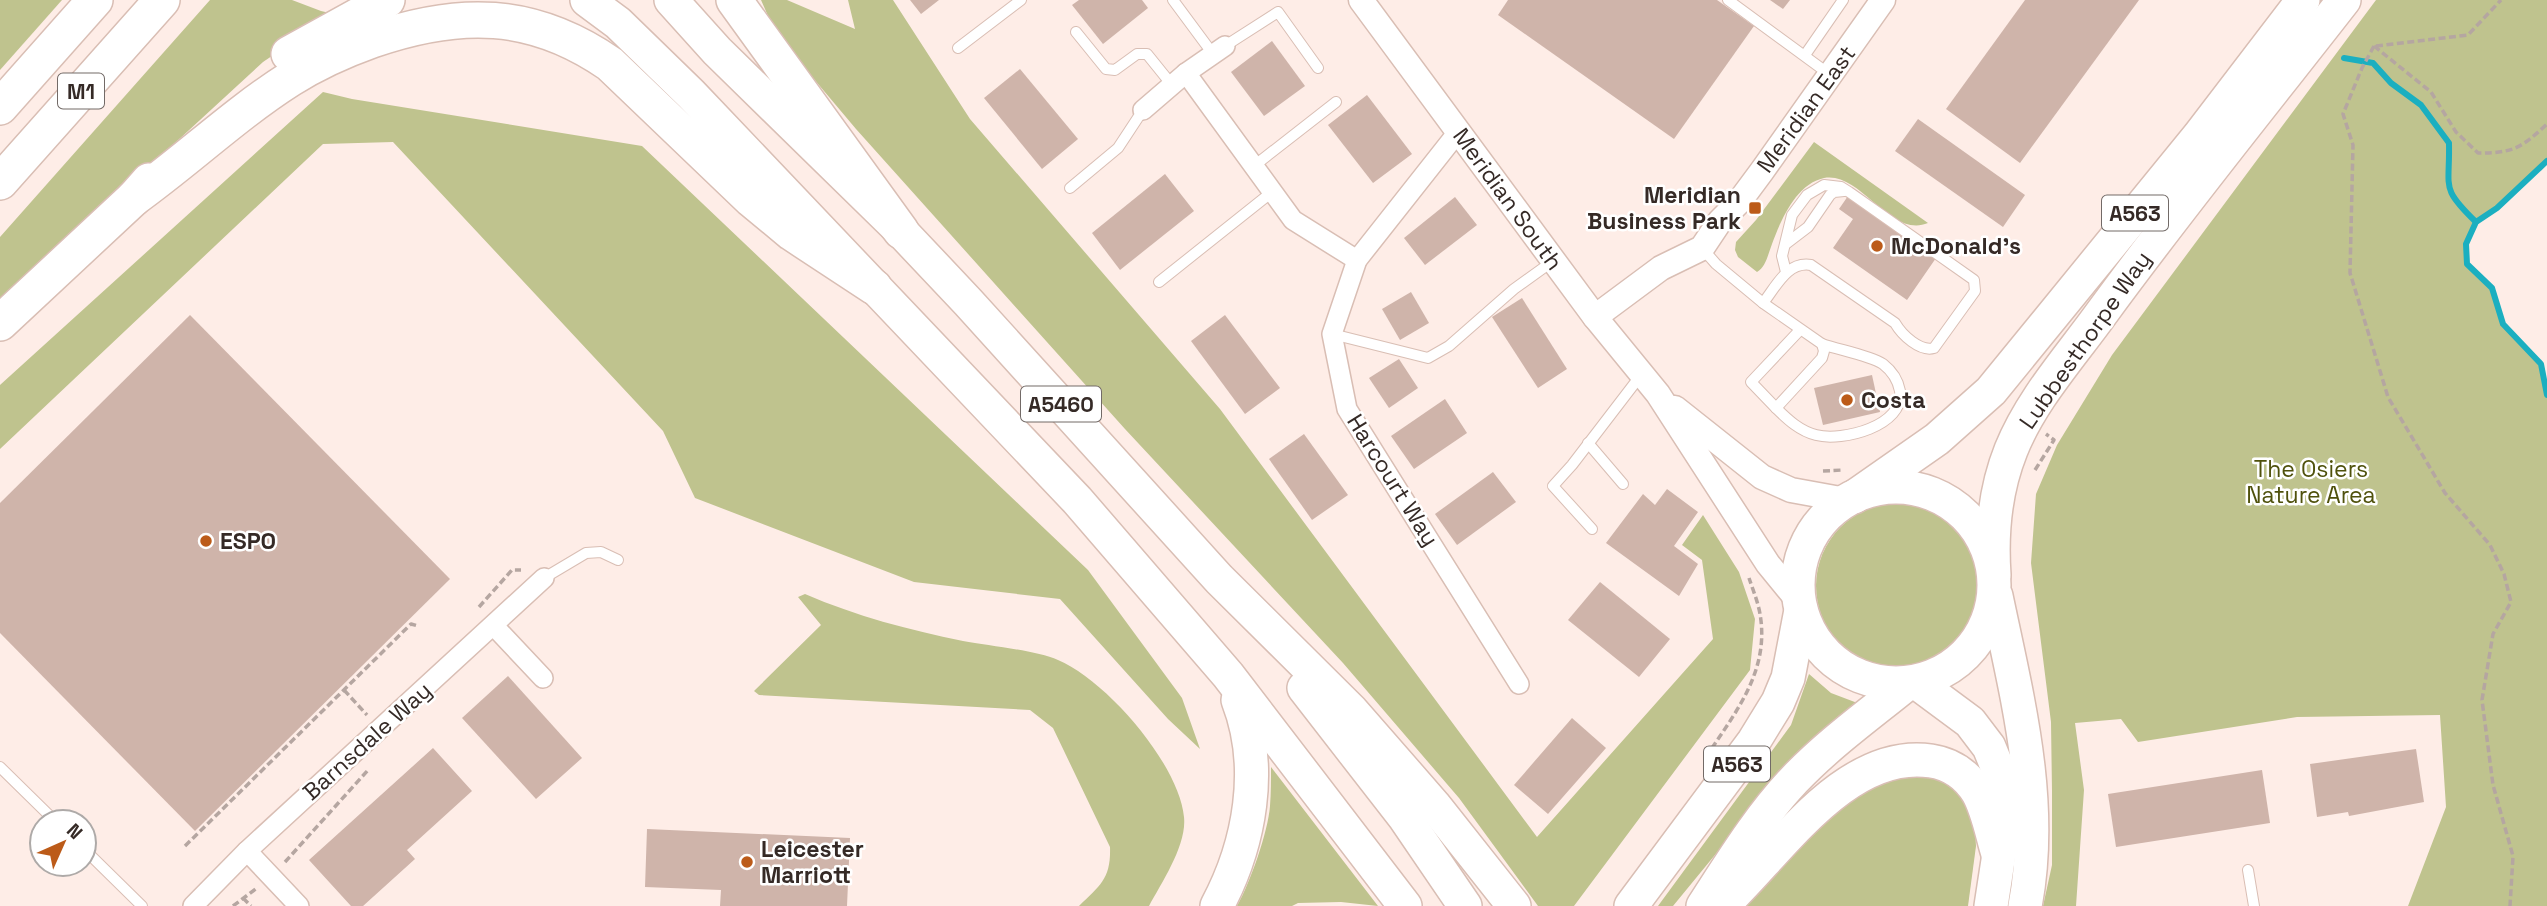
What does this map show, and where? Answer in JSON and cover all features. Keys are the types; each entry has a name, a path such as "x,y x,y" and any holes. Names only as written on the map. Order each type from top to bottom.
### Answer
{"highway":[{"name":"M1","path":"0,107 95,0"},
{"name":"M1","path":"0,182 162,0"},
{"path":"0,323 134,198 205,124 269,68 293,51 387,0"},
{"name":"A5460","path":"587,0 618,23 790,195 1077,500 1228,675 1405,906"},
{"name":"A5460","path":"671,0 718,51 901,231 978,312 1219,579 1405,818 1465,906"},
{"path":"734,0 901,231"},
{"name":"Lubbesthorpe Way","path":"1849,489 1937,439 1991,391 2199,136 2304,0"},
{"name":"Lubbesthorpe Way","path":"1994,580 1991,542 1996,499 2010,452 2025,421 2142,259 2344,0"},
{"path":"134,198 254,105 292,78 329,58 418,26 453,20 497,20 556,34 592,51 610,64 751,199 792,233 874,287"},
{"path":"1994,580 1991,612 1972,648 1953,666 1912,682 1880,682 1853,674 1841,667 1820,647 1800,606 1798,579 1807,544 1819,524 1849,489 1906,488 1932,494 1944,499 1965,516 1982,537 1994,580 2016,693 2033,800 2033,853 2025,906"},
{"path":"1219,579 1352,710 1434,805 1514,906"},
{"name":"A563","path":"1633,904 1754,741 1778,702 1788,678 1800,606"},
{"path":"1217,906 1230,882 1245,835 1252,776 1251,743 1228,675"},
{"path":"1912,682 1970,722 1989,747 2002,786 2005,815 1991,906"},
{"name":"A563","path":"1703,906 1766,813 1794,779 1842,736 1912,682"},
{"path":"1722,906 1745,886 1799,824 1836,793 1867,773 1902,761 1938,762 1962,774 1978,793 1998,854"}],"street":[{"name":"Meridian South","path":"1361,0 1595,317 1658,394 1768,564 1800,606"},
{"name":"Meridian East","path":"1595,317 1661,268 1702,248 1720,221 1739,202 1762,171 1883,0"},
{"path":"1143,110 1219,50"},
{"path":"1179,79 1254,166 1293,220 1357,260"},
{"path":"1332,334 1357,260 1458,132"},
{"name":"Harcourt Way","path":"1332,334 1348,409 1519,684"},
{"name":"Meridian South","path":"1658,394 1762,477 1791,490 1849,489"},
{"name":"Barnsdale Way","path":"193,906 247,851 544,578"},
{"path":"494,626 543,678"},
{"path":"247,851 299,906"}],"lane":[{"path":"958,48 1021,0"},
{"path":"1173,0 1219,50 1278,12 1318,68"},
{"path":"1728,0 1831,76"},
{"path":"1805,55 1843,0"},
{"path":"1076,32 1106,69 1115,71 1137,54 1147,54 1179,79"},
{"path":"1254,166 1336,102"},
{"path":"1070,188 1118,148 1143,110"},
{"path":"1763,303 1792,267 1811,265 1895,323 1902,333 1925,349 1934,348 1975,291 1974,280 1849,192 1841,187 1824,185 1807,195 1792,215 1782,256 1786,272"},
{"path":"1787,243 1808,227 1830,195 1840,191 1849,192"},
{"path":"1159,282 1272,192"},
{"path":"1702,248 1716,264 1799,331 1822,344 1881,362 1893,372 1901,399 1888,419 1875,427 1838,436 1818,436 1800,429 1776,408 1751,382 1799,331"},
{"path":"1332,334 1428,358 1449,346 1514,289 1553,260"},
{"path":"1776,408 1822,358 1822,344"},
{"path":"1591,529 1553,486 1642,374"},
{"path":"1588,443 1623,484"},
{"path":"544,578 586,553 601,552 618,560"},
{"path":"0,767 42,808"},
{"path":"98,863 142,906"},
{"path":"2249,870 2253,906"}],"path":[{"path":"2374,46 2468,35 2501,0"},
{"path":"2374,46 2361,68 2343,114 2353,145 2350,273 2388,397 2445,493 2490,545 2504,574 2511,602 2493,634 2482,700 2493,785 2514,856 2510,906"},
{"path":"2374,46 2431,92 2456,132 2478,153 2502,153 2525,145 2547,124"},
{"path":"1822,471 1849,489"},
{"path":"1699,767 1746,698 1760,657 1760,615 1749,578"},
{"path":"185,846 411,624 418,626"},
{"path":"344,690 369,716"},
{"path":"233,906 271,877 372,766"},
{"path":"243,898 251,906"}],"green space":[{"path":"0,0 62,0 0,70"},
{"path":"210,0 292,0 338,15 263,62 0,304 0,237"},
{"path":"761,0 787,0 855,29 848,0 893,0 970,119 1220,409 1537,837 1713,639 1702,560 1682,545 1703,515 1739,572 1755,619 1750,670 1574,906 1538,906 1459,798 1343,663 1125,429 856,129 776,34"},
{"name":"The Osiers Nature Area","path":"2376,0 2547,0 2547,161 2497,208 2476,222 2466,244 2467,264 2492,288 2503,324 2541,364 2547,395 2547,906 2408,906 2446,807 2440,715 2297,717 2138,742 2121,719 2075,723 2084,790 2076,906 2043,906 2052,865 2051,722 2031,563 2036,494 2057,445 2112,355"},
{"path":"323,92 642,146 1088,570 1182,698 1200,749 1168,719 1060,599 914,582 695,498 663,431 393,142 323,144 0,449 0,385"},
{"path":"1814,142 1928,223 1914,225 1901,222 1851,184 1824,178 1805,187 1791,204 1780,224 1765,264 1757,272 1738,257 1736,242 1756,220"},
{"path":"1899,503 1931,510 1945,517 1957,528 1968,540 1975,554 1982,586 1975,618 1968,632 1957,644 1945,655 1931,662 1899,669 1867,662 1853,655 1841,644 1830,632 1823,618 1816,586 1823,554 1830,540 1841,528 1853,517 1867,510"},
{"path":"805,594 863,616 903,627 1058,660 1077,670 1118,704 1155,749 1179,796 1184,817 1178,851 1149,906 1079,906 1103,880 1109,866 1110,847 1053,728 1030,710 759,695 754,691 821,625 798,597"},
{"path":"1809,674 1831,693 1860,704 1793,760 1673,906 1658,906 1791,725"},
{"path":"1271,767 1378,906 1341,902 1298,903 1292,906 1237,906 1253,871 1266,829 1270,806"},
{"path":"1916,773 1939,775 1959,788 1975,828 1976,846 1968,906 1746,906 1760,884 1846,796"}],"building":[{"path":"910,0 939,0 921,14"},
{"path":"1079,0 1142,0 1148,8 1103,44 1072,5"},
{"path":"1508,0 1717,0 1754,26 1674,139 1498,15"},
{"path":"1770,0 1790,0 1783,9"},
{"path":"2025,0 2139,0 2020,163 1946,109"},
{"path":"1272,41 1305,86 1264,116 1231,72"},
{"path":"1020,69 1078,139 1042,169 984,98"},
{"path":"1367,95 1412,154 1373,183 1328,125"},
{"path":"1918,119 2025,195 2003,227 1895,151"},
{"path":"1165,174 1194,211 1120,270 1092,233"},
{"name":"McDonald's","path":"1848,196 1936,258 1907,300 1833,248 1853,219 1839,209"},
{"path":"1455,197 1477,225 1425,265 1404,238"},
{"path":"1411,292 1429,323 1400,340 1382,309"},
{"path":"1522,298 1567,369 1538,388 1492,317"},
{"name":"ESPO","path":"190,315 450,579 195,831 0,633 0,503"},
{"path":"1225,315 1280,388 1245,414 1191,341"},
{"path":"1399,359 1418,388 1389,408 1369,378"},
{"name":"Costa","path":"1872,375 1880,412 1823,425 1814,388"},
{"path":"1445,399 1467,433 1414,469 1391,436"},
{"path":"1304,434 1348,495 1312,520 1269,459"},
{"path":"1493,472 1516,502 1457,545 1435,514"},
{"path":"1667,489 1698,512 1674,546 1698,564 1679,596 1606,543 1643,494 1655,505"},
{"path":"1600,582 1670,639 1639,677 1568,620"},
{"path":"508,676 582,758 536,799 462,718"},
{"path":"1572,718 1606,748 1548,814 1514,785"},
{"path":"433,748 472,791 407,850 415,859 363,906 351,906 309,860"},
{"path":"2416,749 2424,802 2349,816 2348,812 2317,817 2310,764"},
{"path":"2262,770 2270,823 2116,847 2108,794"},
{"name":"Leicester Marriott","path":"647,829 850,838 847,906 720,906 721,890 645,887"}],"waterway":[{"path":"2344,58 2373,63 2391,83 2421,105 2449,143 2448,179 2452,194 2476,222"},
{"path":"2547,161 2497,208 2476,222 2466,244 2467,264 2492,288 2503,324 2541,364 2547,395"}],"place":[{"name":"Meridian Business Park","path":"1755,208"},
{"name":"McDonald's","path":"1877,246"},
{"name":"Costa","path":"1847,400"},
{"name":"ESPO","path":"206,541"},
{"name":"Leicester Marriott","path":"747,862"}]}
